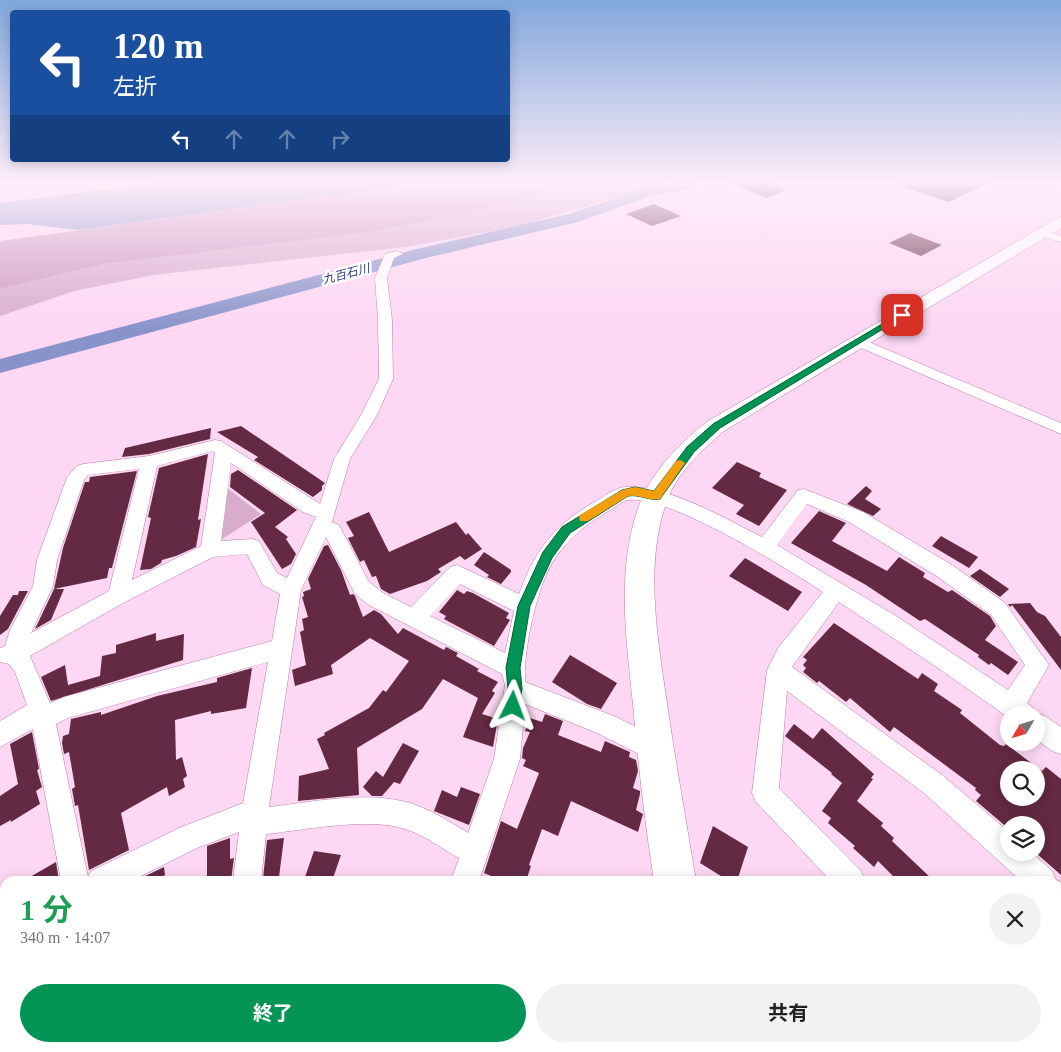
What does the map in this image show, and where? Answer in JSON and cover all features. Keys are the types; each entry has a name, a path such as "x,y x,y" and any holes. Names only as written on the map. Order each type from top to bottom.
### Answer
{"street":[{"path":"674,876 655,750 643,642 640,588 642,547 656,496 675,469 705,434 731,416 1042,233 1061,239"},
{"path":"247,876 291,590 323,520 342,459 369,414 386,379 385,320 381,278 390,260"},
{"path":"857,341 1061,429"},
{"path":"9,654 43,586 47,560 76,477 83,470 149,462 215,445 259,472 309,507 323,520 332,530 362,588 376,599 415,617 514,679 655,750"},
{"path":"210,550 224,451"},
{"path":"118,596 149,462"},
{"path":"468,876 507,758 514,679 524,606 547,556 566,530 626,493 635,491 656,496 697,513 764,548 907,634 1012,706"},
{"path":"764,548 804,495 856,517 944,571 998,609 1038,665 1020,706"},
{"path":"9,654 210,550 252,546 270,579 291,590"},
{"path":"415,617 458,573 524,606"},
{"path":"836,590 786,655 778,670 765,793 846,876"},
{"path":"0,735 42,714 282,648"},
{"path":"9,654 24,666 42,714 74,876"},
{"path":"778,670 933,784 1000,844"},
{"path":"1045,730 1061,742"},
{"path":"111,876 188,838 255,817 348,813 384,813 407,816 476,852"},
{"path":"1019,861 1036,876"}],"shaded area":[{"path":"65,232 370,232 105,264 0,289 0,241"},
{"path":"370,232 488,232 405,247 153,275 74,291 0,316 0,289 105,264"},
{"path":"226,487 261,514 219,541"}],"building":[{"path":"910,233 942,245 921,256 889,243"},
{"path":"241,426 325,483 322,486 322,490 313,497 254,460 258,457 217,432"},
{"path":"211,428 210,439 149,454 122,457 125,448"},
{"path":"208,454 196,547 162,560 161,563 151,569 140,570 151,518 148,517 159,468"},
{"path":"737,462 761,473 759,477 787,490 759,526 736,514 744,505 712,488"},
{"path":"238,470 297,510 275,527 288,537 286,539 296,554 291,564 282,569 251,522 265,513 230,487 231,474"},
{"path":"137,471 112,568 109,568 107,578 54,589 63,548 85,482 89,482 90,477"},
{"path":"866,486 872,491 865,499 881,509 873,516 847,504"},
{"path":"819,511 846,523 832,541 887,571 899,557 925,573 923,577 948,592 952,590 990,616 996,626 985,640 1018,662 1008,675 991,663 989,665 978,657 979,655 925,619 920,621 866,585 791,543"},
{"path":"369,512 389,552 456,522 466,535 468,533 482,549 465,560 460,556 438,569 441,572 427,581 390,594 381,589 376,576 372,577 364,560 360,562 348,538 354,536 346,522"},
{"path":"941,536 978,557 969,568 932,546"},
{"path":"328,545 341,570 350,595 353,594 355,596 363,617 374,610 381,614 398,634 403,628 444,650 446,647 458,653 456,656 479,669 477,671 498,682 492,691 495,693 482,714 498,719 493,747 463,737 478,698 443,679 422,709 357,748 359,795 298,801 299,776 329,769 317,739 325,735 324,733 369,708 383,690 386,692 409,661 370,638 331,665 333,674 295,686 292,670 306,665 300,632 304,630 302,619 308,617 302,597 304,596 303,592 311,589 308,579 324,546"},
{"path":"484,552 511,570 501,584 487,577 489,575 474,565"},
{"path":"745,558 802,592 788,611 729,576"},
{"path":"980,569 1009,589 1000,597 970,576"},
{"path":"54,589 64,589 51,620 35,629"},
{"path":"457,590 464,594 467,591 473,593 509,613 506,618 510,620 494,646 444,619 446,616 439,612"},
{"path":"19,591 28,591 8,629 0,635 0,616 13,595 18,595"},
{"path":"1030,603 1037,612 1045,616 1061,637 1061,670 1012,605 1010,607 1008,604"},
{"path":"834,623 918,679 922,673 938,684 934,691 962,710 960,713 1000,745 1000,751 1015,751 1029,761 1000,761 1000,806 1045,806 1045,768 1061,779 1061,875 1045,861 1045,816 1000,816 1000,821 976,801 981,795 975,790 976,788 894,727 890,732 850,698 846,702 819,681 817,683 803,672 806,668 803,665 807,660 803,657"},
{"path":"156,633 156,641 184,634 183,660 51,701 41,677 65,665 68,685 100,676 102,656 116,653 116,645"},
{"path":"570,655 617,683 601,709 587,704 552,682"},
{"path":"252,668 246,708 211,714 211,711 175,720 176,760 182,757 187,776 183,779 185,787 169,796 167,787 121,813 129,850 89,870 78,805 75,806 72,789 75,787 69,752 64,754 62,743 63,736 69,734 71,719 101,712 101,715 157,696 217,682 217,678"},
{"path":"545,714 563,721 558,735 601,752 605,741 630,752 629,757 636,760 638,771 633,788 640,791 636,810 643,814 638,832 571,801 558,836 542,829 529,865 531,866 528,876 491,876 484,873 501,821 517,829 539,773 523,766 526,760 522,758 523,748 530,732 525,731 530,718 542,722"},
{"path":"794,724 813,739 822,728 874,774 871,778 873,779 857,801 883,823 881,826 894,838 892,841 929,876 893,876 878,861 874,867 853,848 855,846 828,823 831,818 822,811 842,783 785,736"},
{"path":"32,732 39,769 37,770 42,787 36,791 40,804 11,822 11,820 0,826 0,796 18,784 10,744"},
{"path":"403,743 419,751 400,784 394,782 382,796 372,796 363,787 376,771 383,777"},
{"path":"461,787 480,794 469,825 434,811 442,790 457,797"},
{"path":"713,826 748,847 739,876 721,876 700,863"},
{"path":"230,838 230,859 234,858 232,876 207,876 207,846"},
{"path":"284,838 279,876 263,876 267,840"},
{"path":"314,851 341,855 334,876 305,876"},
{"path":"56,862 58,876 32,876"},
{"path":"164,867 165,875 163,876 145,876"}],"waterway":[{"name":"九百石川","path":"0,366 423,253 515,232"}],"slow traffic":[{"path":"584,518 629,492 635,491 656,496 680,463"}],"route":[{"path":"513,706 515,689 513,668 524,606 537,575 558,538 575,524 626,493 635,491 656,496 675,469 705,434 731,416 902,315"}]}
